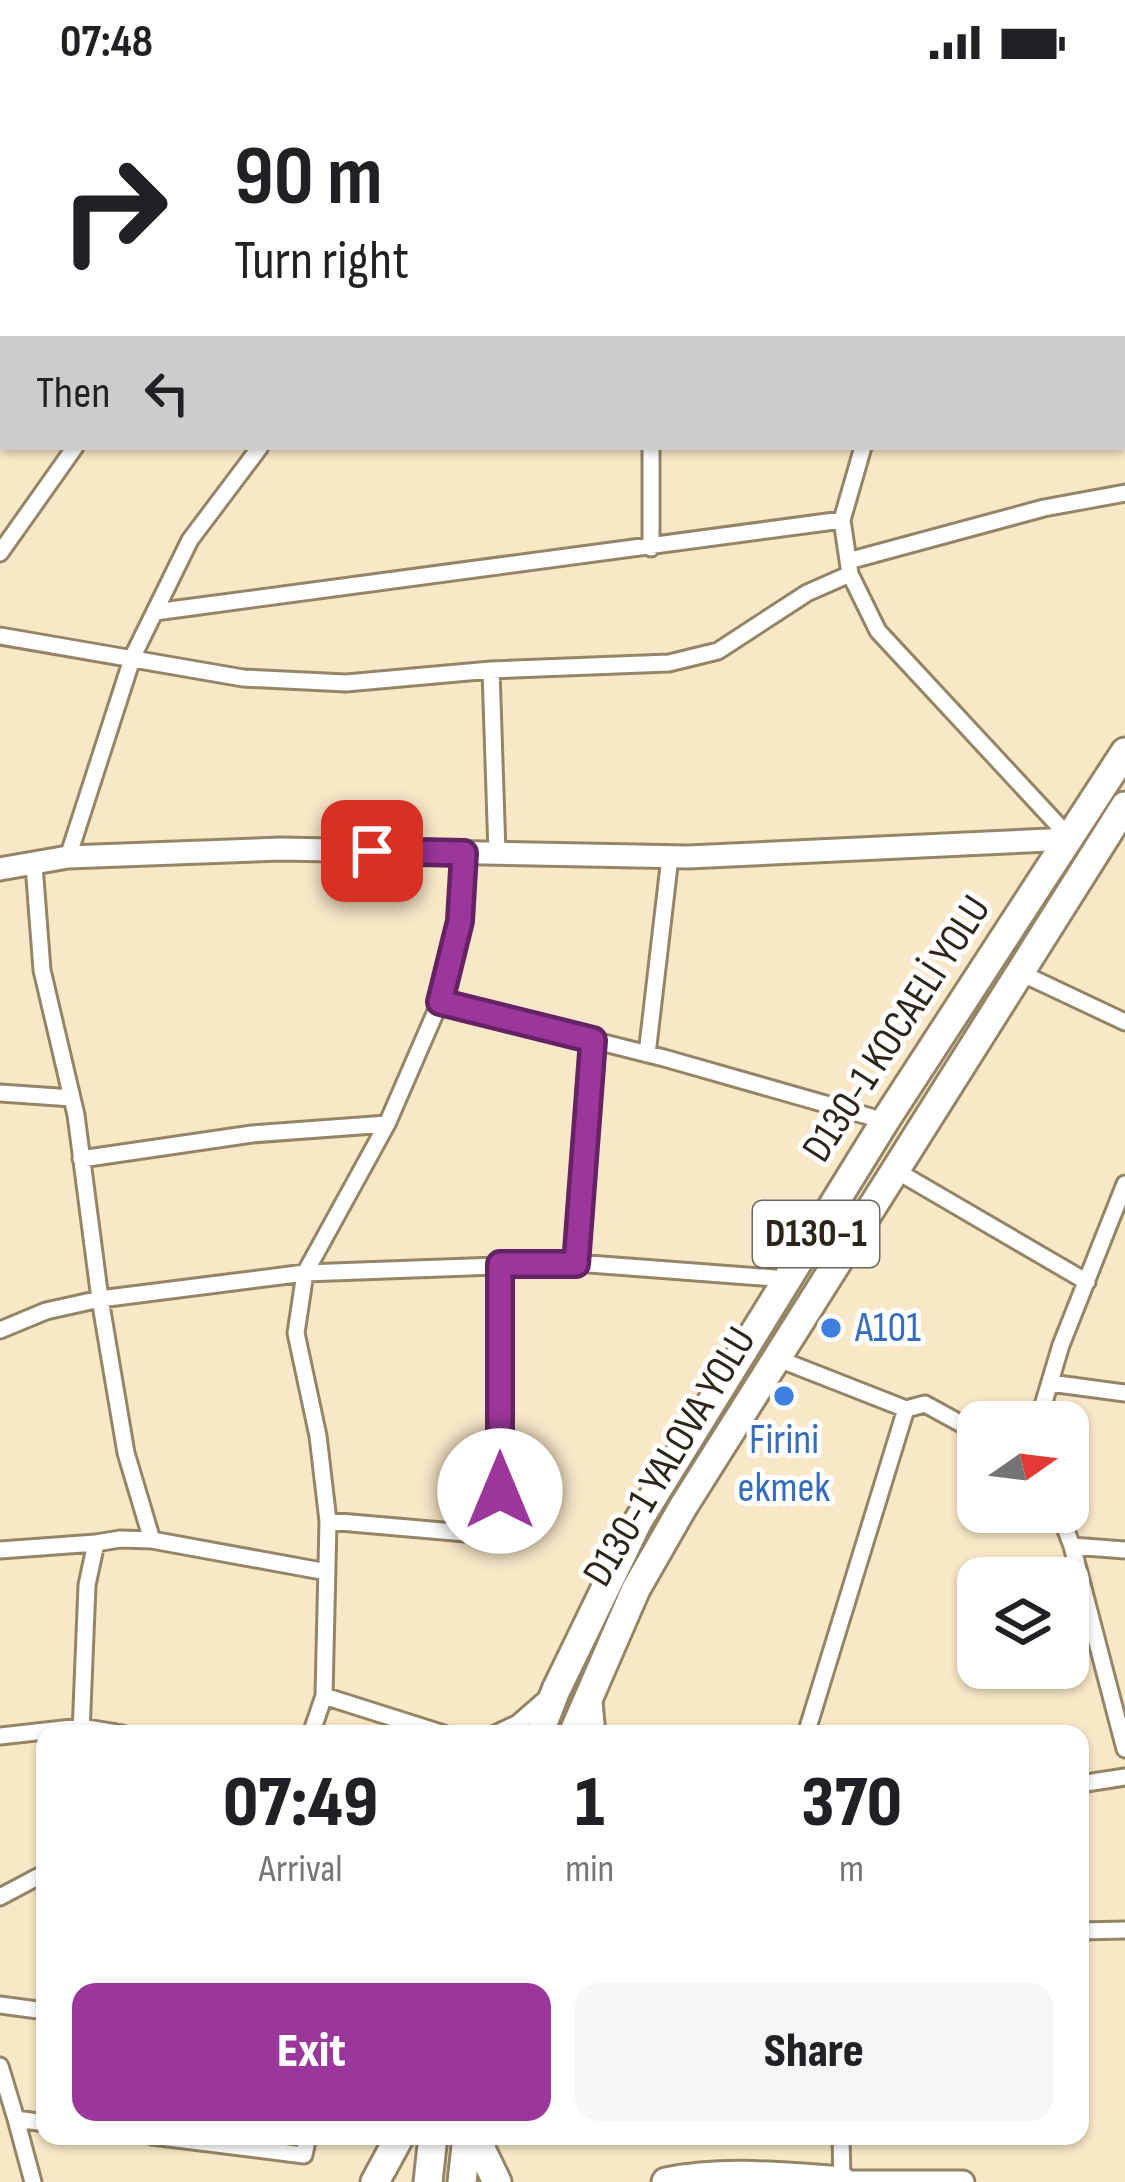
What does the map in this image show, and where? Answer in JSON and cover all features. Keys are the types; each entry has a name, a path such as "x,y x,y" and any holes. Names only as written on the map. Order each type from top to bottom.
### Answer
{"highway":[{"name":"D130-1 KOCAELİ YOLU","path":"542,1725 638,1521 885,1121 1125,752"},
{"name":"D130-1 YALOVA YOLU","path":"577,1725 636,1589 776,1358 1124,809"},
{"path":"375,2182 395,2145"},
{"path":"428,2182 433,2145"},
{"path":"462,2182 466,2145"},
{"path":"481,2145 497,2182"},
{"path":"666,2182 693,2176 842,2181"}],"street":[{"path":"0,553 73,450"},
{"path":"68,857 133,656 190,540 258,450"},
{"path":"651,450 651,548"},
{"path":"862,450 842,520 849,568 878,631 1071,839"},
{"path":"1,641 133,656 243,678 346,683 491,670 669,663 718,651 849,568 1044,508 1125,494"},
{"path":"155,611 842,520"},
{"path":"491,670 497,854"},
{"path":"0,869 68,857 280,849 670,857 1071,839"},
{"path":"314,1725 324,1696 328,1521 318,1436 296,1333 304,1273 387,1124 440,1002 460,921 464,853"},
{"path":"647,1054 670,857"},
{"path":"34,865 42,970 72,1098 126,1453 152,1540"},
{"path":"1019,972 1125,1022"},
{"path":"440,1002 885,1121"},
{"path":"576,1264 593,1040"},
{"path":"0,1093 72,1098"},
{"path":"81,1159 252,1134 387,1124"},
{"path":"895,1170 1087,1282"},
{"path":"1044,1401 1087,1282 1119,1222 1125,1184"},
{"path":"328,1521 500,1537 500,1264"},
{"path":"0,1330 46,1311 100,1299 304,1273 576,1264 788,1280"},
{"path":"776,1358 906,1409 925,1404 957,1422"},
{"path":"1050,1383 1125,1393"},
{"path":"809,1725 906,1409"},
{"path":"1067,1533 1125,1749"},
{"path":"0,1550 152,1540 327,1572"},
{"path":"81,1725 87,1585 96,1543"},
{"path":"1072,1546 1125,1550"},
{"path":"596,1725 598,1674"},
{"path":"514,1725 556,1690"},
{"path":"324,1696 416,1725"},
{"path":"0,1736 36,1734"},
{"path":"1089,1783 1125,1778"},
{"path":"0,1897 36,1878"},
{"path":"1089,1931 1125,1930"},
{"path":"0,2005 36,2010"},
{"path":"0,2066 33,2182"},
{"path":"16,2119 36,2122"},
{"path":"224,2145 304,2155 306,2145"},
{"path":"841,2145 842,2181"},
{"path":"833,2182 963,2182"}],"place":[{"name":"A101","path":"831,1328"},
{"name":"Firini ekmek","path":"784,1396"}],"route":[{"path":"372,851 464,853 460,921 440,1002 593,1040 576,1264 500,1264 500,1491"}]}
